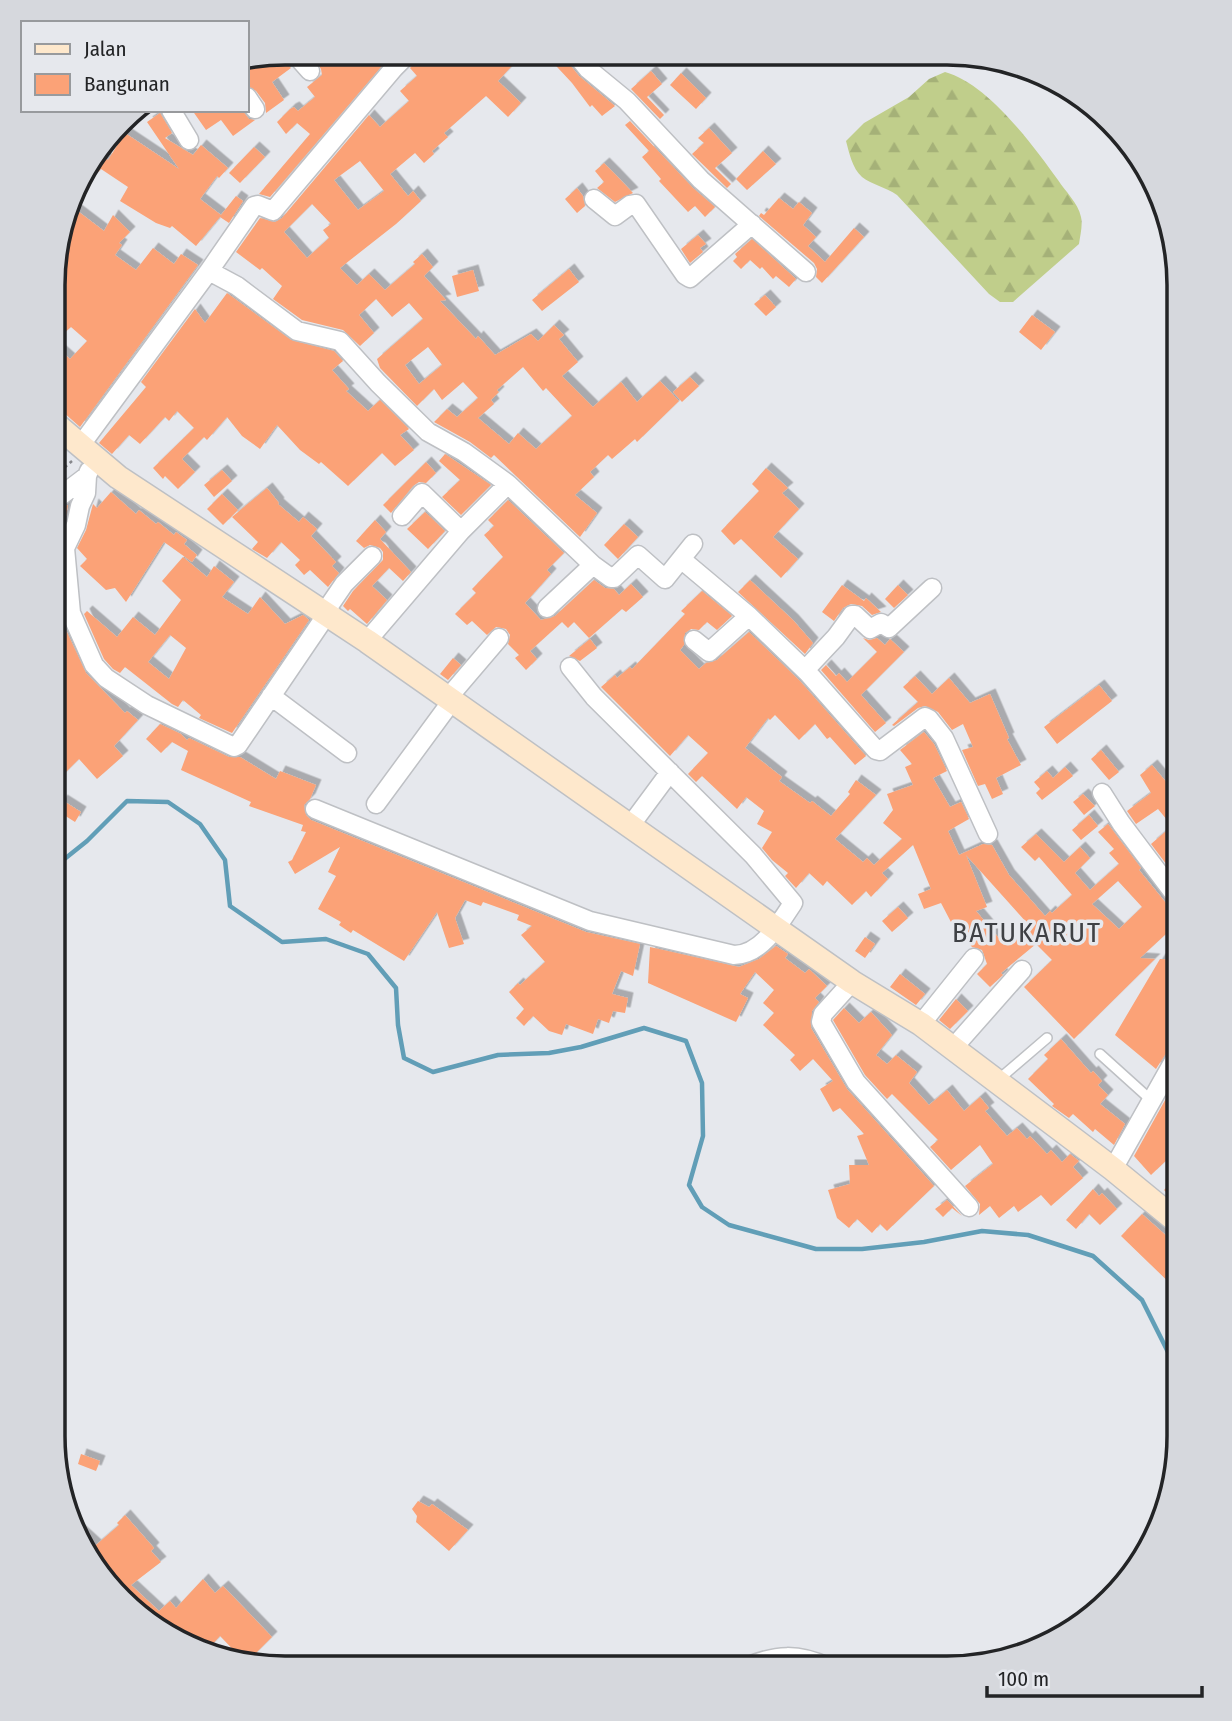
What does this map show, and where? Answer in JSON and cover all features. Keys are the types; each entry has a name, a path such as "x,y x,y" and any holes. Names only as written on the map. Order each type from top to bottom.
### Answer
{"street":[{"path":"305,65 310,71"},
{"path":"65,487 87,460 254,206 272,211 399,65"},
{"path":"585,65 627,101 701,180 806,272"},
{"path":"172,112 189,141"},
{"path":"594,199 615,216 630,205 636,204 685,275 690,278 752,224"},
{"path":"209,271 237,286 297,331 340,341 428,432 464,452 508,485 593,565 613,578 639,555 665,579 692,544"},
{"path":"65,435 87,460 118,477 367,641 852,982 921,1024 1113,1169 1167,1213"},
{"path":"87,460 86,493 65,548 71,613 94,665 106,678 148,705 234,747 238,746 327,614 344,584 372,556"},
{"path":"367,641 461,531 508,485"},
{"path":"402,516 421,492 461,531"},
{"path":"681,559 748,616 805,670 877,751 925,717 929,719 944,738 988,834"},
{"path":"547,608 593,565"},
{"path":"805,670 836,637 852,615 870,629 880,623 889,628 932,588"},
{"path":"694,640 709,652 748,616"},
{"path":"376,804 449,701 499,638"},
{"path":"315,808 590,921 734,955 749,953 777,928 793,903 753,855 594,697 570,667"},
{"path":"271,696 347,752"},
{"path":"630,826 670,772"},
{"path":"1102,793 1167,884"},
{"path":"921,1024 974,958"},
{"path":"953,1048 1022,970"},
{"path":"852,982 823,1014 821,1021 856,1082 969,1207"},
{"path":"1113,1169 1167,1073"}],"lane":[{"path":"996,1082 1047,1038"},
{"path":"1100,1054 1151,1100"}],"path":[{"path":"65,469 87,460"}],"green space":[{"path":"945,72 961,78 977,89 1008,117 1071,197 1081,217 1079,244 1013,302 1000,302 989,294 897,195 862,177 850,155 846,141 864,123 909,97 929,79"}],"building":[{"path":"285,65 291,68 272,82 284,100 266,113 265,103 256,91 248,87 248,68"},
{"path":"318,65 383,65 270,197 259,194 310,134 297,123 286,134 277,122 290,109 294,107 298,111 315,97 307,87 322,75"},
{"path":"413,65 513,65 498,81 521,103 508,117 486,96 444,133 448,137 432,151 434,154 424,163 415,153 390,174 408,196 413,191 421,201 340,268 357,285 369,274 385,290 415,264 413,262 422,254 433,267 424,276 446,300 440,301 495,355 531,334 538,341 554,325 564,335 559,339 578,362 562,376 593,407 621,382 637,402 660,381 679,401 637,442 635,439 612,459 608,455 590,472 594,477 575,495 597,513 580,537 494,455 491,458 470,442 434,422 447,409 457,417 478,398 463,382 442,400 434,389 417,406 380,368 377,359 423,319 409,303 392,317 376,299 359,315 374,333 360,346 343,330 302,320 273,299 282,286 262,268 260,270 236,252 260,218 275,222 282,218 369,115 380,127 409,101 400,91 417,76 410,68","holes":["360,161 384,191 358,210 334,180","312,204 331,224 323,230 329,238 307,258 284,232","428,347 442,365 419,384 405,365","523,367 543,391 546,388 572,416 536,449 518,433 509,444 478,418 494,404 491,400 499,392 497,390"]},
{"path":"555,65 570,65 579,76 615,106 602,116 592,105 590,107"},
{"path":"651,71 662,84 647,97 664,115 660,119 631,89"},
{"path":"681,73 706,98 696,109 670,85"},
{"path":"193,112 244,112 249,119 255,120 233,136 221,120 206,130"},
{"path":"160,113 172,133 165,138 193,155 201,145 228,168 219,178 217,176 200,199 221,215 236,196 243,201 229,223 220,217 196,246 172,226 170,228 156,223 120,201 128,187 101,169 93,177 126,133 179,169 147,122"},
{"path":"630,121 693,188 715,207 705,217 695,206 688,212 659,181 661,179 642,157 649,151 625,125"},
{"path":"709,128 732,153 715,168 731,184 727,188 692,154 704,143 698,138"},
{"path":"254,147 265,157 240,183 229,173"},
{"path":"763,151 776,164 747,190 736,179"},
{"path":"604,163 633,193 615,202 597,188 604,182 595,171"},
{"path":"577,188 583,196 585,206 577,213 565,199"},
{"path":"779,198 793,209 799,202 812,213 803,225 816,237 808,246 825,262 854,228 864,237 822,283 816,277 817,269 814,263 759,216 761,213 764,215"},
{"path":"77,211 104,231 113,215 130,232 119,243 122,245 115,255 136,270 153,248 174,264 181,254 198,265 80,427 65,414 65,355 70,359 87,341 71,327 65,332 65,285 67,256"},
{"path":"698,235 706,244 700,248 703,252 690,263 681,249"},
{"path":"752,239 796,279 789,287 776,276 773,279 762,267 760,269 750,260 741,269 733,261 737,257 735,254"},
{"path":"569,269 579,282 542,311 532,300"},
{"path":"473,270 479,291 457,297 452,276"},
{"path":"227,293 291,340 334,351 343,361 332,370 349,389 346,391 368,411 380,400 409,429 400,435 414,450 395,466 382,453 348,486 321,462 319,464 300,450 277,425 260,449 242,436 227,417 207,440 204,437 182,459 195,472 178,489 153,468 194,428 177,411 169,421 165,417 140,444 129,435 112,454 99,443 146,387 141,382 195,309 205,323"},
{"path":"765,295 776,307 766,316 754,304"},
{"path":"1032,315 1055,332 1041,350 1019,332"},
{"path":"690,377 699,386 682,402 673,392"},
{"path":"445,454 491,485 461,515 442,497 460,480 439,461"},
{"path":"426,462 436,473 426,483 419,482 413,486 391,513 383,505"},
{"path":"766,468 788,488 782,493 799,509 773,537 798,559 781,578 741,539 734,545 721,531 759,491 752,484"},
{"path":"222,470 232,481 214,497 204,485"},
{"path":"267,488 278,504 299,522 303,517 317,529 311,536 336,562 332,566 339,573 328,587 310,570 304,575 295,565 300,560 281,542 267,558 252,549 258,542 232,517"},
{"path":"111,492 136,514 139,510 156,524 158,522 174,535 176,532 187,540 184,544 197,555 192,562 164,542 126,602 115,588 106,590 80,566 87,559 77,548 86,530 93,504 97,508"},
{"path":"222,494 238,510 223,525 207,509"},
{"path":"508,500 564,553 547,570 551,574 525,603 541,620 555,616 594,580 605,588 614,589 619,595 631,584 643,597 626,612 622,609 589,638 574,622 568,628 562,622 530,651 537,659 526,670 515,658 519,655 508,644 510,635 506,629 496,627 487,635 472,621 467,625 455,614 476,593 472,589 503,557 484,535 494,526 488,520"},
{"path":"425,512 445,531 428,549 407,529"},
{"path":"375,520 386,532 380,539 411,572 403,581 389,568 372,586 387,600 367,624 343,606 353,591 383,560 380,548 370,545 364,548 356,541"},
{"path":"624,524 638,537 618,559 604,545"},
{"path":"183,557 207,577 214,566 234,582 222,597 248,614 260,597 285,624 303,615 309,620 232,733 199,718 201,715 183,700 178,707 172,704 125,667 120,673 104,659 84,614 87,611 117,637 133,617 155,635 181,600 162,581","holes":["170,635 186,648 169,679 148,662"]},
{"path":"750,580 793,620 813,643 805,654 738,592"},
{"path":"842,585 864,601 866,598 881,612 872,615 862,606 851,604 843,608 834,621 822,612"},
{"path":"898,585 908,595 894,608 885,599"},
{"path":"702,591 732,616 717,630 707,622 699,630 691,629 685,633 684,645 680,650 699,669 706,663 717,660 749,632 800,681 866,756 855,765 815,724 799,740 775,715 770,720 768,718 745,748 782,777 779,781 831,816 850,794 848,792 856,780 876,795 835,839 863,862 867,858 874,865 902,839 883,823 893,810 887,794 913,785 905,767 912,764 900,750 924,732 934,744 947,771 933,778 950,807 961,802 969,819 948,831 959,855 983,844 992,845 1009,875 1045,916 1072,895 1039,857 1035,861 1021,847 1036,834 1064,862 1080,847 1090,858 1075,873 1090,890 1119,864 1109,853 1114,849 1098,832 1108,824 1141,868 1139,870 1167,904 1167,933 1140,958 1155,959 1074,1039 1024,987 1052,960 1036,944 1001,973 1003,975 990,987 977,974 987,964 982,950 972,947 952,924 941,903 924,909 918,894 931,889 913,845 882,873 888,879 871,897 866,891 852,905 827,881 823,886 809,873 796,888 785,876 788,873 762,848 772,832 757,824 764,811 746,797 737,809 702,776 696,782 688,774 708,753 688,735 670,756 601,687 615,675 617,678 630,667 632,669 685,614 681,611","holes":["966,855 1027,923 1003,943 976,911 987,907","1118,881 1142,907 1119,929 1092,904"]},
{"path":"65,628 86,673 125,713 127,711 138,720 114,746 123,756 97,779 79,759 65,773"},
{"path":"863,638 877,638 885,645 890,639 904,652 861,695 886,723 875,732 821,670 826,665 836,676 839,673 847,682 877,652"},
{"path":"590,639 597,648 580,661 569,656"},
{"path":"453,658 461,665 448,680 440,674"},
{"path":"915,676 932,694 949,678 970,703 990,694 1009,738 1007,739 1021,765 996,778 1003,794 992,799 985,784 978,786 962,750 973,747 963,724 952,730 938,712 925,706 892,725 918,702 903,687"},
{"path":"1099,685 1112,701 1057,744 1044,727"},
{"path":"160,724 181,734 187,740 189,738 229,757 240,757 276,779 280,771 316,785 304,805 306,815 311,820 586,932 640,944 633,976 621,971 612,994 628,998 625,1013 613,1011 609,1023 598,1019 593,1034 566,1024 562,1035 549,1031 533,1016 524,1026 516,1018 524,1009 509,992 545,962 521,935 532,926 517,920 519,915 483,902 481,906 465,900 455,918 464,944 449,948 437,912 404,961 353,930 351,933 339,925 341,922 318,909 336,876 328,872 340,847 295,874 288,862 292,860 306,832 301,831 303,825 249,806 251,802 181,770 188,751 172,742 161,753 146,739"},
{"path":"1101,750 1119,772 1109,780 1091,759"},
{"path":"1152,765 1167,783 1167,820 1158,809 1136,824 1127,811 1151,793 1140,775"},
{"path":"1065,767 1073,776 1042,800 1036,793 1040,789 1034,782 1047,771 1053,778"},
{"path":"1083,794 1095,806 1084,815 1073,802"},
{"path":"65,802 81,812 75,822 65,816"},
{"path":"1089,815 1098,826 1081,840 1072,830"},
{"path":"1167,830 1167,865 1151,844"},
{"path":"898,907 908,918 892,932 882,921"},
{"path":"865,937 875,944 865,958 855,951"},
{"path":"776,946 788,954 785,958 805,973 809,969 827,986 815,998 819,1002 812,1011 811,1028 847,1089 934,1186 887,1231 880,1224 872,1233 857,1219 849,1228 837,1218 828,1190 850,1184 849,1165 869,1165 857,1136 864,1134 840,1108 833,1112 820,1089 833,1081 813,1059 800,1071 790,1060 795,1055 763,1025 774,1013 763,1003 774,990 755,972 740,994 748,998 736,1022 648,983 650,947 739,967 759,959"},
{"path":"1160,959 1167,959 1167,1052 1156,1069 1115,1035"},
{"path":"900,974 925,994 916,1005 890,987"},
{"path":"956,999 968,1011 950,1029 939,1020"},
{"path":"844,1008 859,1023 871,1012 892,1035 876,1055 887,1064 896,1055 917,1072 909,1083 929,1105 947,1090 964,1111 980,1097 989,1108 985,1111 1007,1136 1017,1128 1027,1139 1030,1136 1047,1154 1051,1150 1062,1162 1070,1154 1079,1161 1073,1167 1083,1178 1051,1206 1041,1195 1018,1212 1014,1206 999,1218 990,1206 979,1215 980,1204 965,1186 993,1164 980,1145 951,1170 930,1147 938,1140 892,1094 887,1099 865,1075 833,1020"},
{"path":"1061,1039 1091,1073 1093,1071 1102,1081 1098,1085 1108,1095 1100,1104 1125,1124 1114,1145 1095,1129 1093,1132 1073,1114 1069,1118 1052,1106 1054,1104 1028,1079 1048,1059 1044,1055"},
{"path":"1167,1097 1167,1160 1151,1175 1134,1156"},
{"path":"1093,1189 1099,1196 1102,1193 1117,1209 1100,1225 1089,1214 1076,1229 1066,1220"},
{"path":"947,1200 962,1216 952,1208 943,1217 935,1209"},
{"path":"1142,1214 1167,1236 1167,1280 1121,1236"},
{"path":"81,1454 100,1461 96,1471 78,1464"},
{"path":"418,1501 429,1507 432,1504 468,1530 449,1551 416,1522 417,1516 412,1509"},
{"path":"125,1515 154,1548 151,1551 161,1562 131,1585 159,1611 170,1601 176,1608 203,1579 215,1593 223,1586 272,1637 255,1654 233,1650 220,1636 213,1643 175,1627 151,1611 119,1581 92,1541 96,1545 119,1525 117,1523"}],"waterway":[{"path":"65,859 127,801 168,802 200,824 225,860 230,906 282,942 326,939 368,954 396,988 398,1025 404,1058 433,1072 498,1055 549,1053 581,1047 644,1028 686,1041 702,1083 703,1136 689,1185 702,1207 729,1225 816,1249 862,1249 924,1242 982,1231 1028,1235 1093,1256 1142,1300 1167,1350"}],"district":[{"name":"BATUKARUT","path":"1027,932"}]}
